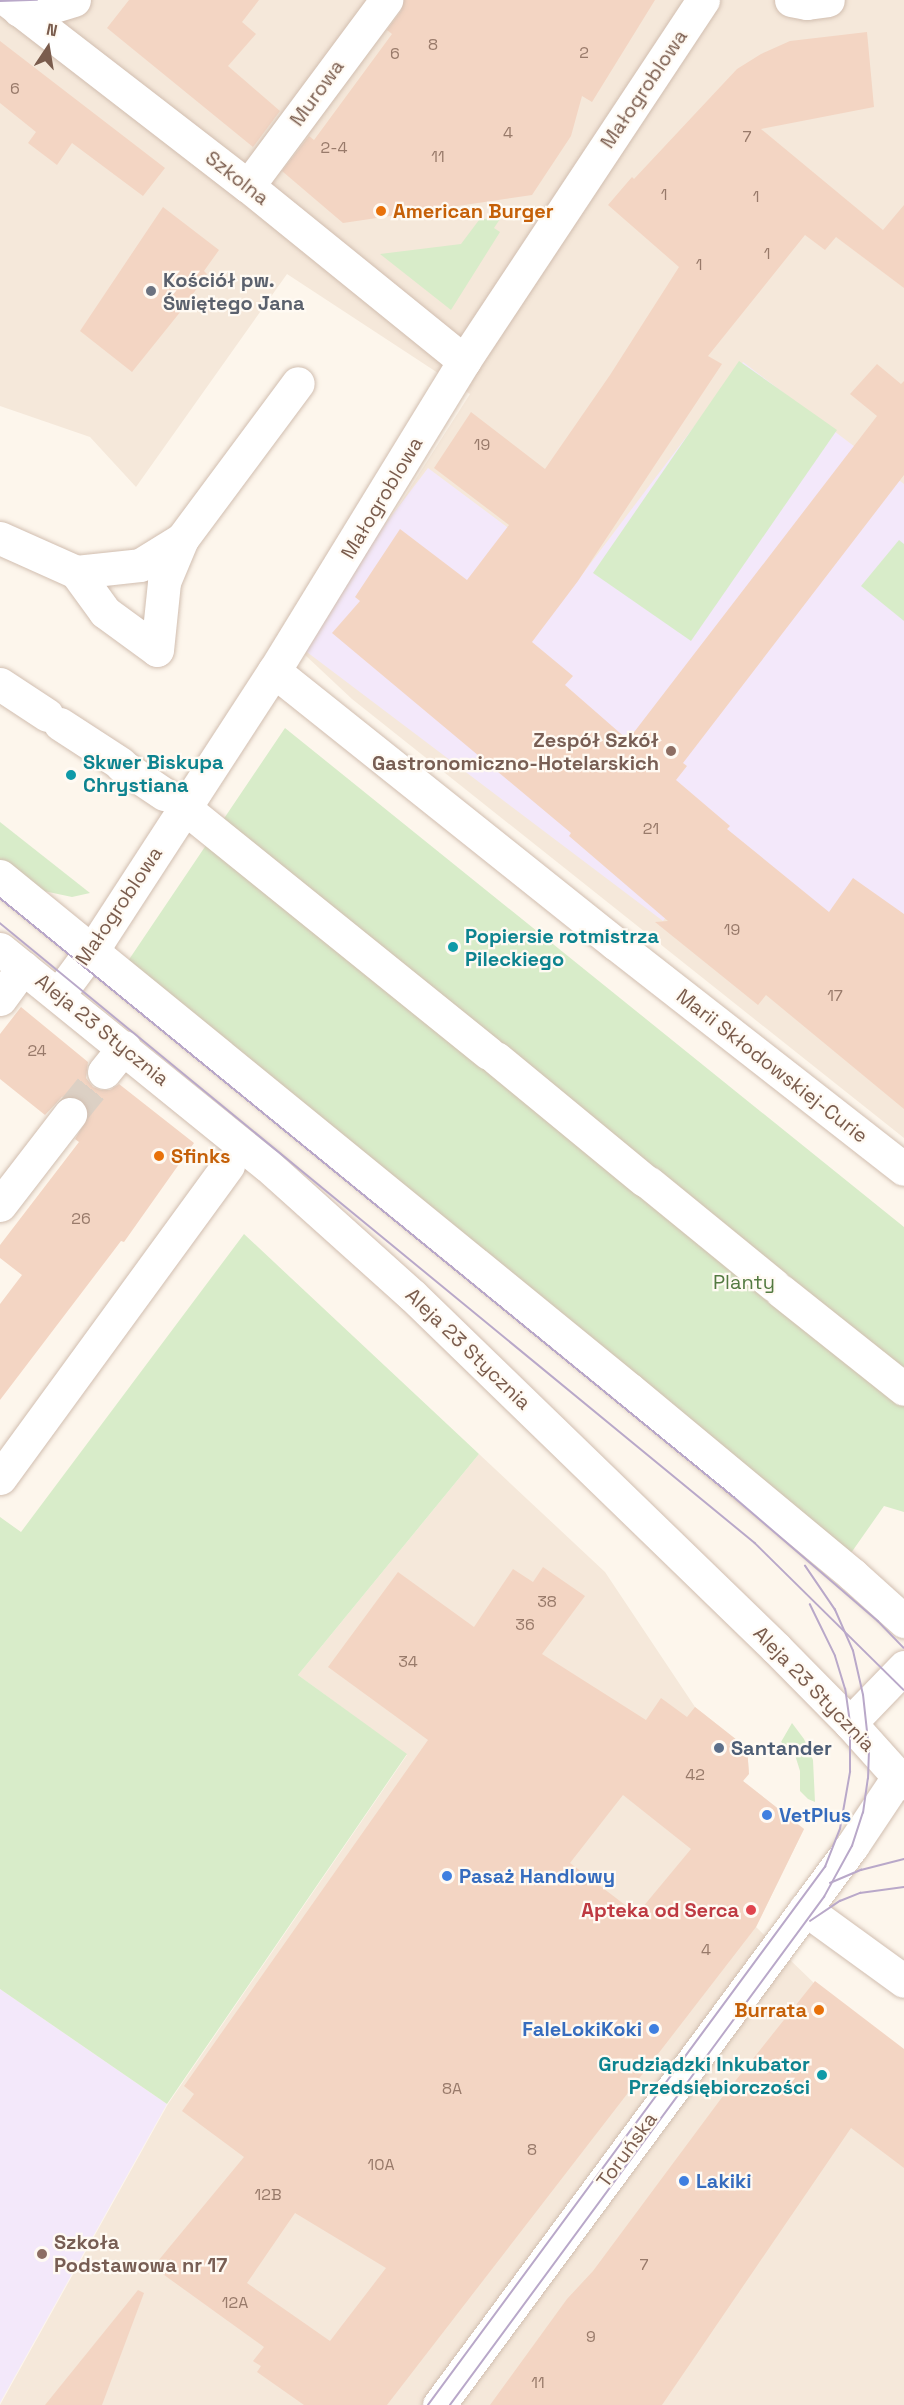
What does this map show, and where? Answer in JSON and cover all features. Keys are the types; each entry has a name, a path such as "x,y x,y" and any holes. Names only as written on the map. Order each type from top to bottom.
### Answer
{"street":[{"path":"13,5 51,8 74,0"},
{"name":"Murowa","path":"248,186 386,0"},
{"name":"Małogroblowa","path":"58,994 92,950 274,671 464,361 703,0"},
{"path":"791,0 807,3 828,0"},
{"name":"Szkolna","path":"13,5 248,186 464,361"},
{"path":"0,538 76,572 105,612 154,657 164,582 182,539 298,383"},
{"path":"76,572 140,565 182,539"},
{"name":"Marii Skłodowskiej-Curie","path":"274,671 616,944 904,1169"},
{"path":"0,684 164,794"},
{"path":"196,818 904,1389"},
{"path":"0,876 629,1389 853,1575 904,1621"},
{"path":"0,999 12,958"},
{"name":"Aleja 23 Stycznia","path":"12,958 267,1165 412,1295 850,1723 901,1780"},
{"path":"104,1072 124,1047"},
{"path":"0,1205 70,1114"},
{"path":"0,1478 228,1165"},
{"path":"850,1723 904,1667"},
{"name":"Toruńska","path":"440,2405 901,1780"},
{"path":"805,1909 904,1981"}],"shaded area":[{"path":"0,0 904,0 904,1138 352,699 304,654 470,394 287,274 136,487 90,437 0,406"},
{"name":"Zespół Szkół Gastronomiczno-Hotelarskich","path":"743,362 904,484 904,933 870,978 711,859 663,921 295,643 428,468 578,580"},
{"path":"479,1454 605,1572 695,1707 747,1748 749,1771 743,1781 804,1829 756,1927 815,1984 904,2050 904,2405 0,2405 168,2104 407,1755 298,1675"},
{"name":"Szkoła Podstawowa nr 17","path":"0,1989 167,2104 0,2403"}],"green space":[{"path":"502,216 494,228 500,232 451,310 380,254 461,244 479,220"},
{"path":"739,361 837,430 691,641 593,573"},
{"path":"899,540 904,544 904,621 861,586"},
{"name":"Planty","path":"285,728 904,1227 904,1512 884,1506 851,1553 128,961"},
{"path":"0,822 90,893 72,897 39,890 0,862"},
{"path":"244,1234 479,1454 298,1675 407,1754 167,2104 0,1989 0,1517 21,1532"},
{"path":"792,1723 804,1739 813,1760 815,1802 800,1791 800,1771 795,1755 781,1742"}],"building":[{"path":"129,0 259,0 242,22 256,34 228,66 280,111 253,147 107,28"},
{"path":"404,0 655,0 592,102 582,96 571,136 532,195 343,223 282,171 309,136 314,140 392,34 387,30 401,11"},
{"path":"867,32 874,107 761,129 883,230 904,205 904,288 836,237 825,250 805,235 708,356 722,364 578,581 532,642 573,676 565,685 628,740 877,416 850,394 877,364 901,384 904,381 904,475 683,763 687,766 676,780 730,826 727,829 829,912 853,878 904,914 904,1109 766,995 758,1005 655,922 668,921 569,836 571,833 332,633 360,601 355,597 400,529 467,580 509,525 434,468 471,412 545,469 610,375 679,267 608,205 632,177 634,179 737,69 761,54 790,41"},
{"path":"0,41 165,168 143,196 72,143 57,165 28,143 36,132 0,103"},
{"name":"Kościół pw. Świętego Jana","path":"163,207 219,250 204,271 207,274 181,311 132,372 80,331"},
{"path":"21,1007 88,1062 86,1078 93,1087 110,1090 119,1084 194,1143 124,1242 121,1241 0,1400 0,1304 22,1275 0,1258 0,1245 79,1142 75,1139 89,1116 87,1106 82,1100 72,1095 62,1097 45,1115 0,1079 0,1034"},
{"path":"543,1567 585,1596 542,1654 646,1720 661,1698 687,1717 695,1707 747,1748 749,1774 743,1781 804,1829 756,1927 387,2405 304,2405 257,2372 261,2366 253,2361 264,2347 153,2267 244,2157 182,2111 194,2094 184,2086 428,1740 328,1667 398,1572 474,1627 513,1569 533,1582","holes":["623,1795 691,1849 637,1914 570,1863","295,2213 386,2268 330,2341 247,2283"]},
{"path":"815,1981 904,2049 904,2168 851,2128 662,2405 490,2405 567,2299 593,2271 720,2100"},
{"path":"138,2290 144,2293 102,2405 45,2405"}],"tunnel":[{"path":"70,1114 104,1072"}],"tram line":[{"path":"0,1 37,0"},
{"path":"0,898 734,1497 878,1621 904,1648"},
{"path":"0,923 755,1543 904,1690"},
{"path":"450,2405 824,1897 852,1846 863,1813 868,1779 869,1750 863,1695 853,1651 835,1610 805,1566"},
{"path":"428,2405 825,1867 840,1829 850,1772 850,1723 845,1689 835,1656 810,1605"},
{"path":"830,1883 861,1870 904,1859"},
{"path":"810,1921 840,1901 860,1893 904,1887"}],"place":[{"name":"American Burger","path":"381,211"},
{"name":"Kościół pw. Świętego Jana","path":"151,291"},
{"name":"Zespół Szkół Gastronomiczno-Hotelarskich","path":"671,751"},
{"name":"Skwer Biskupa Chrystiana","path":"71,775"},
{"name":"Popiersie rotmistrza Pileckiego","path":"453,947"},
{"name":"Sfinks","path":"159,1156"},
{"name":"Santander","path":"719,1748"},
{"name":"VetPlus","path":"767,1815"},
{"name":"Pasaż Handlowy","path":"447,1876"},
{"name":"Apteka od Serca","path":"751,1910"},
{"name":"Burrata","path":"819,2010"},
{"name":"FaleLokiKoki","path":"654,2029"},
{"name":"Grudziądzki Inkubator Przedsiębiorczości","path":"822,2075"},
{"name":"Lakiki","path":"684,2181"},
{"name":"Szkoła Podstawowa nr 17","path":"42,2254"}]}
